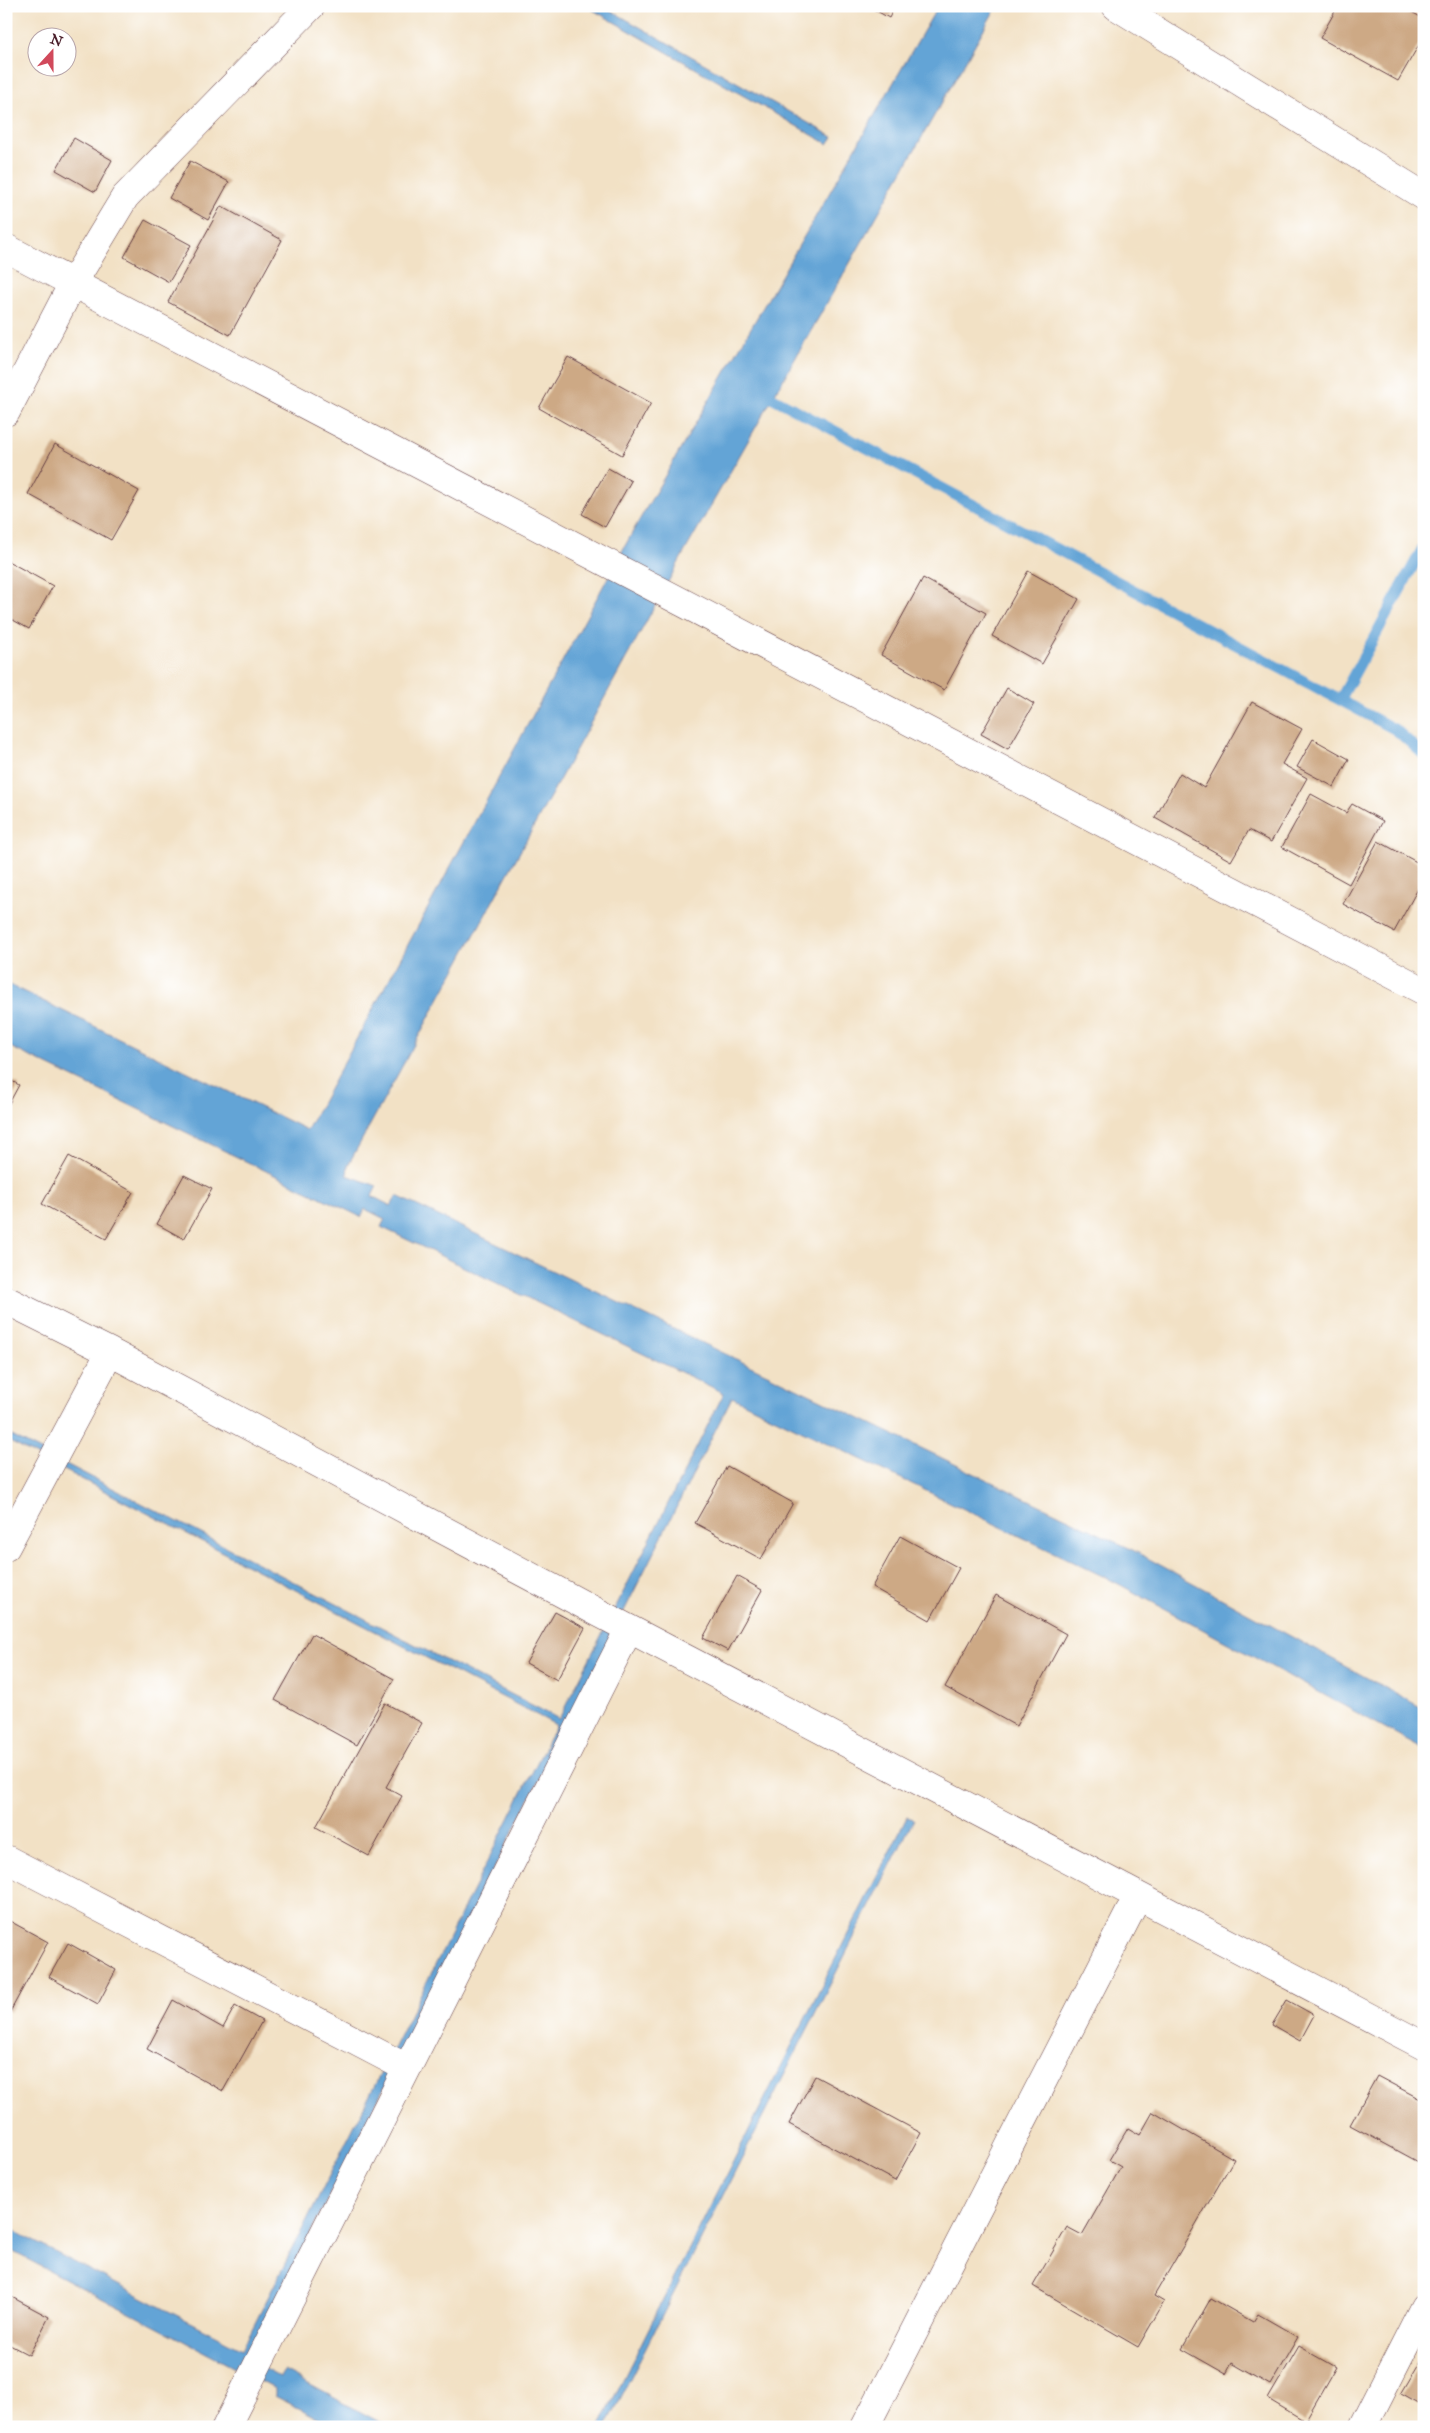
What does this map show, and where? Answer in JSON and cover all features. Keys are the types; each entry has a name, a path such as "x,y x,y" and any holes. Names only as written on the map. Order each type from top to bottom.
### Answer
{"street":[{"path":"6,412 73,283 125,197 311,6"},
{"path":"1116,6 1424,196"},
{"path":"6,248 1424,991"},
{"path":"6,1300 110,1352 629,1629 1424,2046"},
{"path":"6,1547 110,1352"},
{"path":"226,2427 629,1629"},
{"path":"6,1859 407,2068"},
{"path":"866,2427 1138,1896"},
{"path":"1363,2427 1424,2308"}],"water":[{"path":"586,6 603,6 833,137 828,144"},
{"path":"938,6 997,6 685,551 348,1165 347,1175 377,1186 372,1196 391,1206 397,1196 1129,1548 1424,1709 1424,1749 1115,1582 732,1397 247,2359 280,2377 284,2371 389,2427 336,2427 275,2396 275,2389 6,2248 6,2227 242,2349 556,1725 6,1440 6,1433 559,1719 724,1393 381,1227 385,1219 365,1209 361,1217 6,1045 6,983 307,1130 637,524"},
{"path":"907,1817 914,1819 606,2427 599,2427"}],"building":[{"path":"868,6 895,6 889,18"},
{"path":"1338,6 1401,6 1424,19 1424,36 1398,81 1320,38"},
{"path":"74,138 112,160 95,192 56,170"},
{"path":"190,161 229,182 208,220 169,198"},
{"path":"221,206 282,240 230,335 168,302"},
{"path":"145,220 191,245 169,282 124,257"},
{"path":"568,357 651,403 622,455 539,408"},
{"path":"55,444 139,491 111,540 28,494"},
{"path":"608,468 631,481 605,527 582,514"},
{"path":"6,560 53,586 29,629 6,616"},
{"path":"1028,571 1079,599 1042,664 992,636"},
{"path":"923,578 986,613 944,690 881,655"},
{"path":"1007,688 1034,704 1008,749 981,734"},
{"path":"1252,702 1302,729 1282,764 1307,778 1271,842 1249,830 1231,861 1155,818 1180,773 1204,788"},
{"path":"1313,739 1349,759 1334,787 1297,767"},
{"path":"1311,794 1346,813 1352,804 1383,821 1349,884 1282,847"},
{"path":"1378,841 1424,866 1424,878 1394,932 1343,904"},
{"path":"6,1078 19,1085 6,1109"},
{"path":"69,1156 133,1192 106,1239 42,1204"},
{"path":"184,1175 212,1189 184,1239 157,1224"},
{"path":"727,1466 793,1503 761,1559 695,1523"},
{"path":"900,1536 959,1568 930,1620 872,1587"},
{"path":"737,1576 762,1590 728,1651 703,1638"},
{"path":"996,1595 1066,1634 1016,1726 945,1687"},
{"path":"555,1612 585,1628 557,1680 526,1663"},
{"path":"312,1634 394,1679 357,1745 275,1700"},
{"path":"385,1703 422,1723 386,1787 402,1796 369,1856 316,1827"},
{"path":"6,1919 48,1942 10,2012 6,2010"},
{"path":"68,1943 116,1970 98,2004 49,1977"},
{"path":"173,2000 223,2028 235,2006 262,2021 223,2091 147,2049"},
{"path":"1287,2000 1314,2015 1300,2041 1272,2025"},
{"path":"815,2076 921,2133 895,2181 789,2124"},
{"path":"1377,2076 1424,2101 1424,2165 1350,2125"},
{"path":"1153,2112 1234,2159 1154,2296 1164,2302 1138,2347 1033,2286 1067,2227 1082,2235 1121,2167 1109,2160 1128,2128 1140,2135"},
{"path":"6,2294 49,2317 29,2355 6,2343"},
{"path":"1211,2298 1253,2322 1258,2314 1298,2337 1270,2385 1232,2363 1226,2374 1182,2349"},
{"path":"1299,2346 1336,2367 1305,2421 1268,2399"},
{"path":"1424,2355 1424,2407 1401,2394"}],"waterway":[{"path":"762,392 1396,730 1424,755"},
{"path":"1340,700 1424,546"}]}
